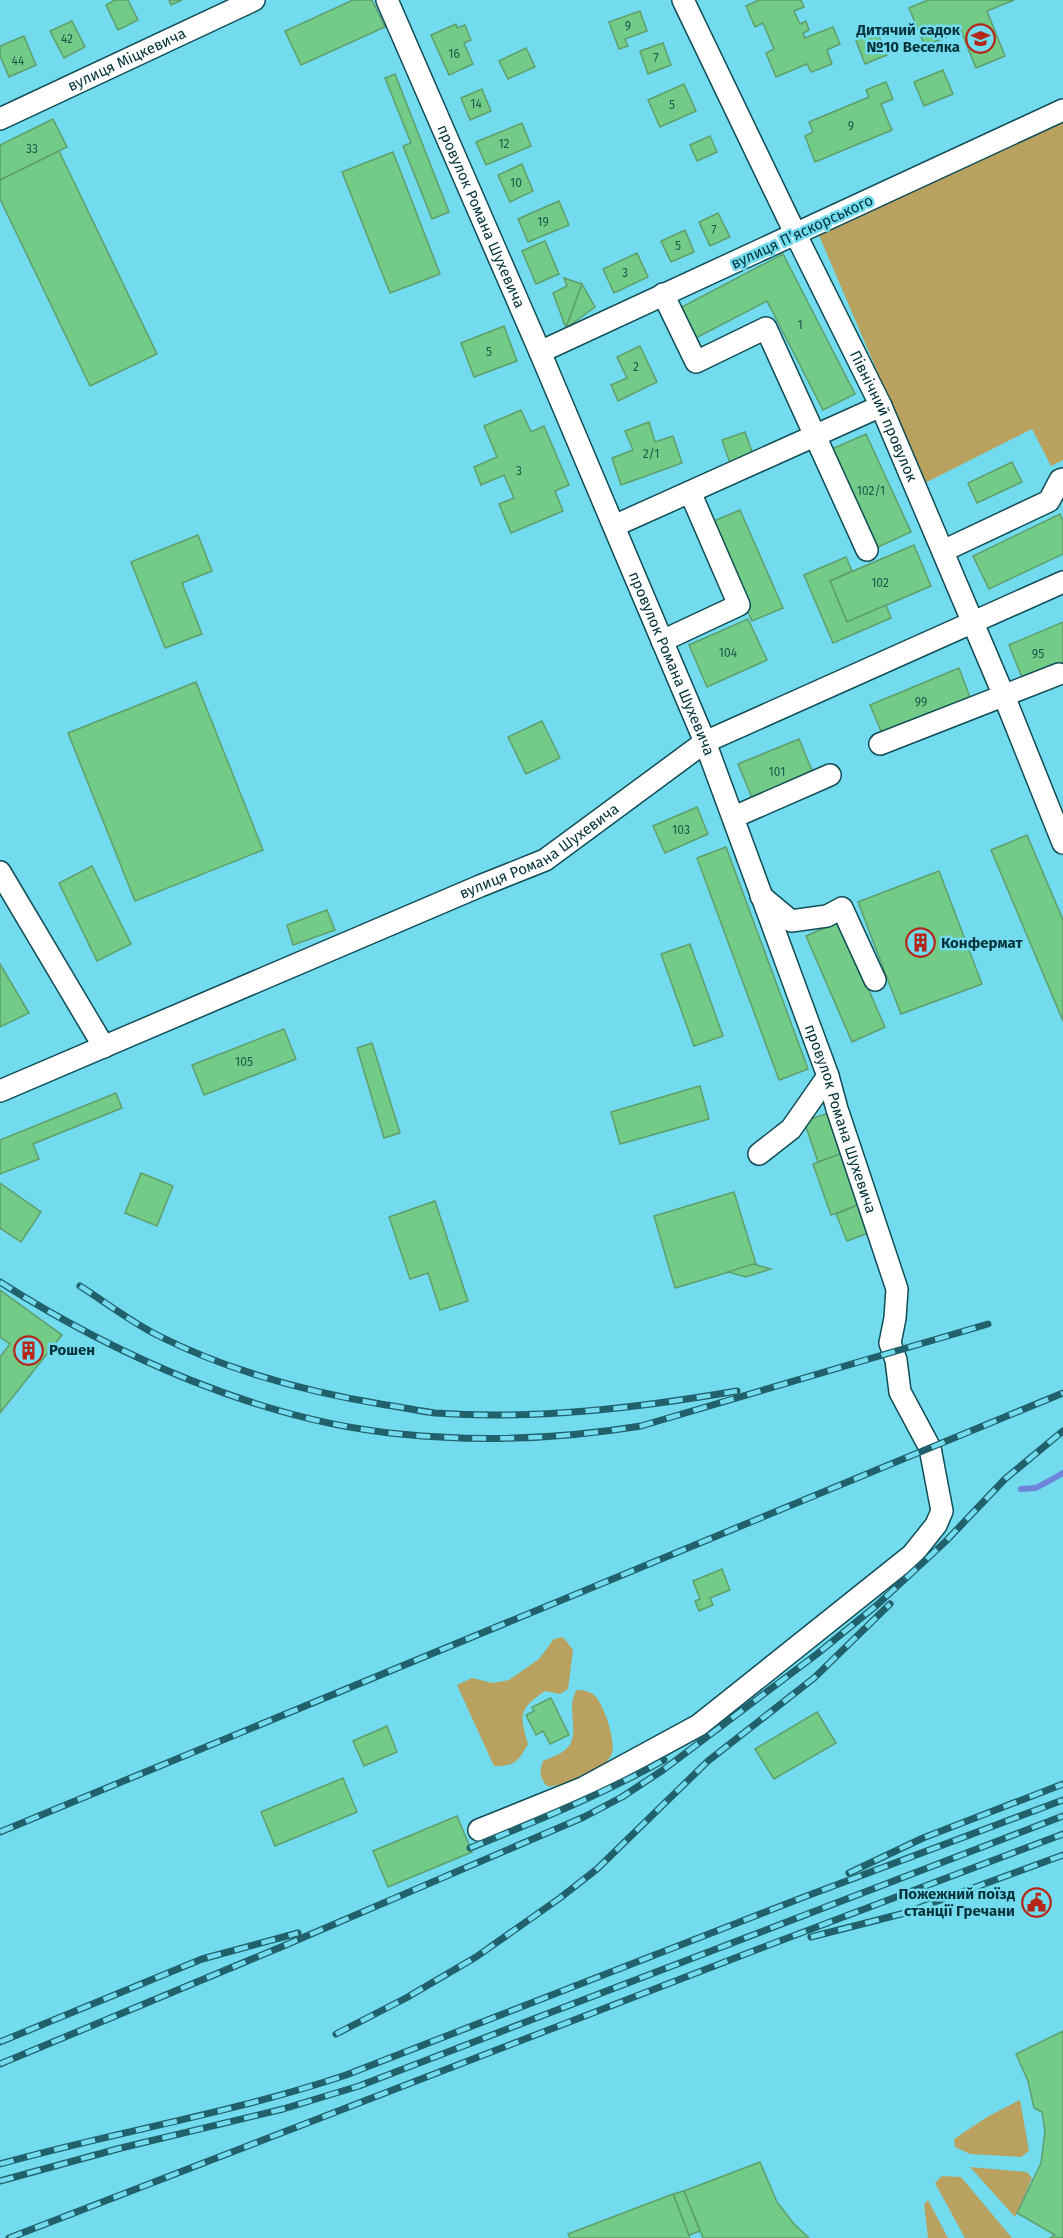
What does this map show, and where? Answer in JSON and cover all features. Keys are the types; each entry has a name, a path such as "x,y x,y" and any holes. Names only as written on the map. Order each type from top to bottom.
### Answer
{"street":[{"name":"вулиця Міцкевича","path":"0,119 254,0"},
{"name":"провулок Романа Шухевича","path":"387,0 614,526 734,817 828,1076 897,1289 890,1343 896,1360 900,1392 930,1448 942,1511 936,1525 912,1555 699,1725 583,1788 479,1830"},
{"name":"Північний провулок","path":"683,0 881,406 1004,696 1063,843"},
{"name":"вулиця Пʼяскорського","path":"540,352 1063,110"},
{"path":"663,294 696,362 766,328 867,550"},
{"path":"614,526 881,406"},
{"path":"943,551 1049,501 1060,480 1063,479"},
{"path":"662,641 739,605 690,492"},
{"name":"вулиця Романа Шухевича","path":"0,1091 469,890 545,860 705,742 1063,582"},
{"path":"880,744 1059,674"},
{"path":"734,817 830,775"},
{"path":"0,872 104,1047"},
{"path":"761,895 791,921 827,915 842,908 875,980"},
{"path":"759,1154 791,1129 828,1076"}],"shaded area":[{"path":"1063,120 1063,460 1051,466 1032,429 925,483 818,233"},
{"path":"563,1637 573,1650 568,1689 560,1694 545,1691 530,1703 523,1713 523,1726 528,1744 512,1764 494,1766 457,1685 472,1678 493,1683 509,1680 539,1659 554,1639"},
{"path":"577,1690 591,1693 598,1701 611,1732 612,1753 602,1766 584,1777 563,1784 547,1786 541,1775 543,1761 565,1750 570,1744 573,1737 573,1697"},
{"path":"1020,2100 1029,2151 1021,2157 970,2154 955,2147 954,2139 987,2117"},
{"path":"970,2167 1027,2172 1032,2178 1015,2217"},
{"path":"942,2176 961,2177 1012,2238 965,2238 935,2183"},
{"path":"928,2200 948,2238 928,2238 924,2204"}],"building":[{"path":"115,0 128,0 138,20 118,30 106,5"},
{"path":"169,0 182,0 171,5"},
{"path":"353,0 372,0 385,27 301,65 285,31"},
{"path":"759,0 801,0 804,7 794,11 800,24 806,21 809,30 803,33 805,38 833,27 840,44 827,50 832,64 811,72 807,64 776,77 766,53 774,49 763,23 755,27 746,6"},
{"name":"Дитячий садок №10 Веселка","path":"928,0 1014,0 987,11 1005,56 976,68 961,31 925,46 909,8"},
{"path":"640,11 647,31 625,39 628,46 619,49 609,22"},
{"path":"72,21 85,47 64,58 50,31"},
{"path":"456,24 457,28 465,25 471,40 464,43 473,64 449,75 431,35"},
{"path":"876,29 887,55 865,64 855,38"},
{"path":"24,36 36,65 9,77 0,56 0,46"},
{"path":"663,43 671,65 648,74 640,51"},
{"path":"526,48 535,67 508,79 499,61"},
{"path":"943,70 953,94 924,106 914,82"},
{"path":"395,74 449,212 432,219 403,146 411,143 385,78"},
{"path":"886,82 893,99 881,104 892,130 815,162 805,136 813,132 809,122 869,97 866,90"},
{"path":"684,84 696,111 660,127 648,100"},
{"path":"482,89 491,111 470,120 461,98"},
{"path":"53,119 67,147 0,180 0,145"},
{"path":"522,123 531,146 486,165 476,142"},
{"path":"710,136 717,152 697,161 690,145"},
{"path":"59,151 157,354 90,386 0,199 0,180"},
{"path":"393,152 440,274 390,293 342,172"},
{"path":"522,164 533,191 510,202 498,175"},
{"path":"559,201 569,225 528,242 518,219"},
{"path":"718,213 730,237 710,246 699,222"},
{"path":"685,230 694,252 671,262 661,241"},
{"path":"545,241 559,274 536,284 522,251"},
{"path":"637,253 648,277 614,293 603,269"},
{"path":"783,254 855,394 823,410 767,301 692,340 676,310"},
{"path":"564,278 582,284 566,328 553,293 567,286"},
{"path":"582,284 595,307 566,328"},
{"path":"504,326 517,361 474,377 461,343"},
{"path":"640,346 657,382 618,401 611,385 627,378 617,357"},
{"path":"521,410 531,432 544,426 569,485 555,491 563,511 511,533 499,504 514,498 504,475 481,485 474,467 497,457 484,426"},
{"path":"649,422 655,442 673,436 682,463 621,485 612,458 633,450 625,431"},
{"path":"745,432 754,457 731,466 722,440"},
{"path":"866,434 911,532 876,548 832,449"},
{"path":"1012,462 1022,482 977,503 968,483"},
{"path":"740,510 783,608 752,621 709,523"},
{"path":"1060,514 1063,522 1063,554 989,589 973,556"},
{"path":"198,535 212,571 182,583 202,634 165,648 131,562"},
{"path":"914,545 931,586 847,622 830,581"},
{"path":"846,557 852,571 830,581 847,622 886,605 891,618 833,643 804,575"},
{"path":"748,619 767,660 707,687 689,645"},
{"path":"1063,622 1063,663 1023,680 1009,645"},
{"path":"959,668 971,700 883,736 870,705"},
{"path":"196,682 263,850 135,901 68,733"},
{"path":"542,721 560,758 526,774 508,737"},
{"path":"799,739 816,780 755,805 738,764"},
{"path":"697,807 708,834 665,853 653,826"},
{"path":"1027,835 1063,920 1063,1021 991,850"},
{"path":"726,847 808,1069 779,1080 697,858"},
{"path":"92,866 131,944 97,961 59,883"},
{"name":"Конфермат","path":"939,871 982,984 901,1014 858,902"},
{"path":"327,910 335,930 293,945 287,925"},
{"path":"839,922 885,1027 852,1042 806,936"},
{"path":"690,944 723,1036 694,1046 661,954"},
{"path":"0,964 29,1013 0,1027"},
{"path":"284,1029 296,1059 204,1095 192,1065"},
{"path":"372,1043 400,1133 384,1138 357,1048"},
{"path":"700,1086 709,1119 620,1144 611,1112"},
{"path":"116,1093 122,1108 33,1144 39,1159 0,1174 0,1140"},
{"path":"829,1113 843,1153 818,1162 804,1121"},
{"path":"843,1153 861,1204 831,1215 813,1164"},
{"path":"141,1173 173,1186 157,1226 125,1213"},
{"path":"0,1183 41,1212 21,1242 0,1228"},
{"path":"734,1192 756,1264 675,1288 654,1216"},
{"path":"435,1201 468,1301 440,1310 428,1273 410,1279 389,1217"},
{"path":"860,1204 871,1232 847,1241 836,1214"},
{"path":"753,1264 771,1269 746,1277 728,1272"},
{"name":"Рошен","path":"0,1290 62,1335 0,1413 0,1357 10,1344 0,1337"},
{"path":"722,1569 730,1590 710,1598 713,1605 699,1611 695,1601 700,1599 693,1581"},
{"path":"551,1698 569,1735 550,1744 543,1731 536,1735 526,1715 534,1711 532,1707"},
{"path":"817,1712 836,1743 774,1779 755,1749"},
{"path":"387,1726 397,1752 364,1766 353,1741"},
{"path":"343,1778 357,1812 275,1846 261,1812"},
{"path":"457,1816 472,1852 388,1887 373,1851"},
{"path":"1063,2031 1063,2238 1050,2238 1055,2235 1017,2213 1041,2163 1045,2131 1042,2112 1034,2108 1028,2081 1016,2054"},
{"path":"760,2162 777,2202 794,2224 809,2238 703,2238 684,2191"},
{"path":"684,2191 700,2231 689,2235 673,2194"},
{"path":"673,2194 690,2238 570,2238 568,2234"}],"waterway":[{"path":"1021,1489 1036,1488 1063,1473"}],"railway":[{"path":"0,1282 92,1335 192,1381 244,1400 348,1427 400,1434 460,1438 521,1438 581,1434 641,1426 988,1324"},
{"path":"80,1286 147,1330 184,1348 240,1370 327,1394 422,1411 473,1415 549,1414 662,1403 737,1391"},
{"path":"0,1832 1063,1393"},
{"path":"0,2064 584,1817 622,1797 663,1770 817,1654 877,1605 946,1541 1005,1479 1063,1431"},
{"path":"336,2034 406,1998 476,1957 560,1898 597,1869 708,1761 814,1678 890,1604"},
{"path":"470,1848 544,1818 664,1760"},
{"path":"849,1873 923,1838 1063,1784"},
{"path":"0,2164 260,2100 346,2075 804,1897 1063,1800"},
{"path":"0,2181 121,2148 283,2109 359,2086 1063,1816"},
{"path":"9,2238 1063,1834"},
{"path":"811,1937 905,1913 1063,1855"},
{"path":"0,2042 202,1959 298,1933"}],"place":[{"name":"Дитячий садок №10 Веселка","path":"981,39"},
{"name":"Конфермат","path":"920,943"},
{"name":"Рошен","path":"28,1350"},
{"name":"Пожежний поїзд станції Гречани","path":"1036,1903"}]}
